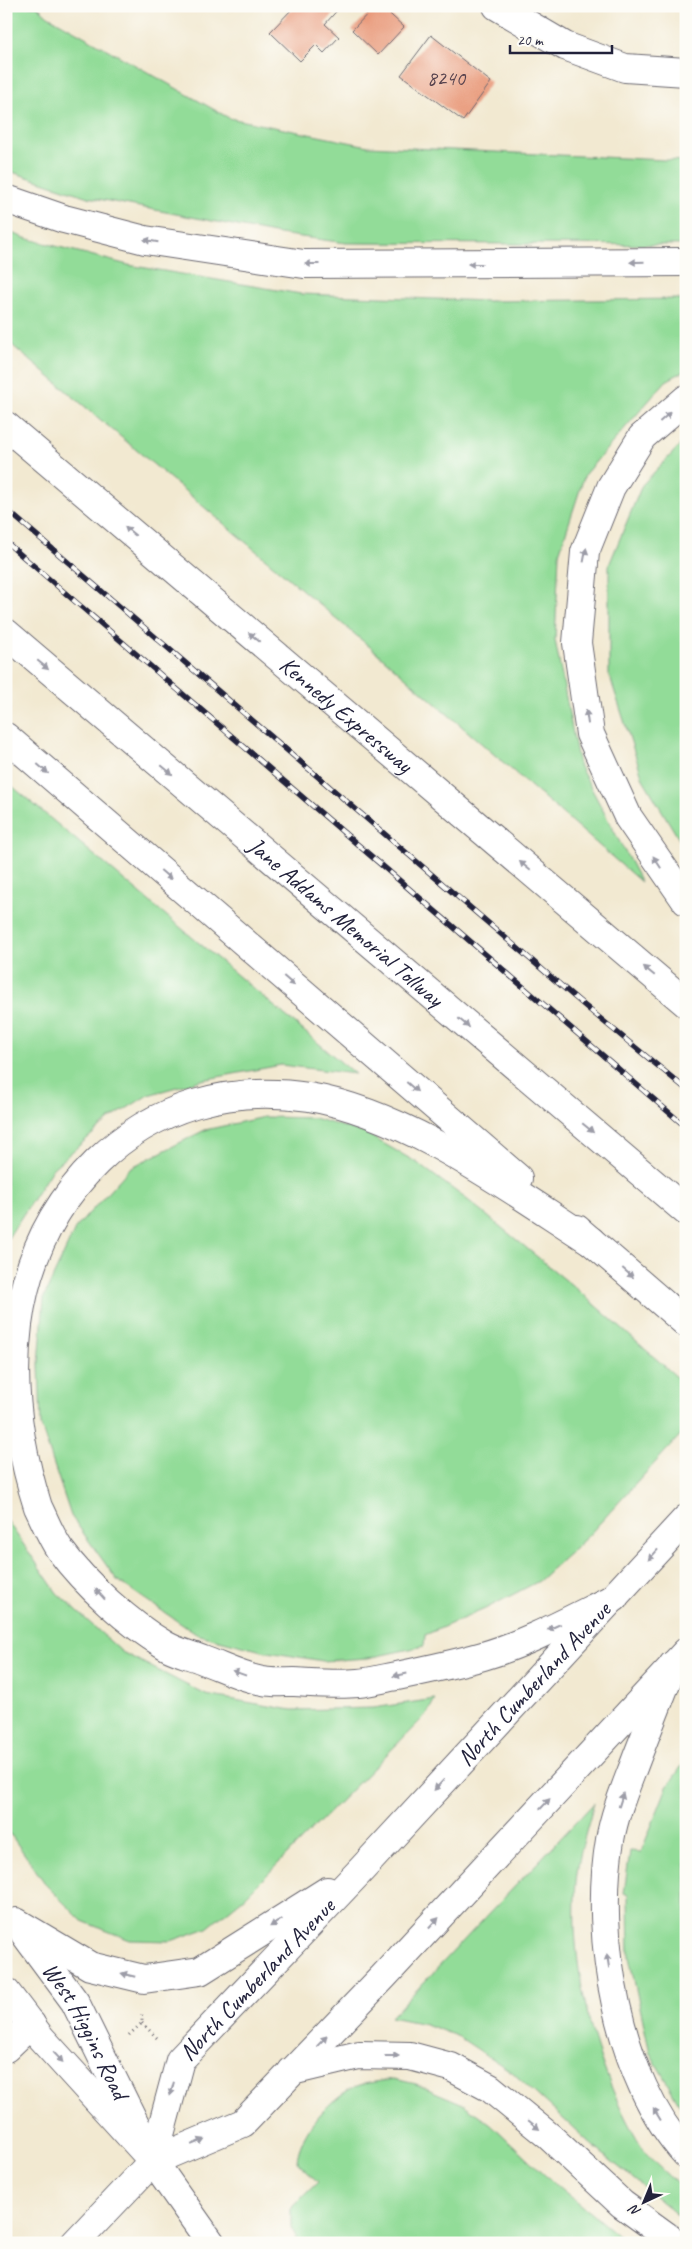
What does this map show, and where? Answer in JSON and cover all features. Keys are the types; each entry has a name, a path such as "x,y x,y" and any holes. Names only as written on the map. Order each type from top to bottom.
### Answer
{"main road":[{"path":"498,6 565,46 625,68 686,72"},
{"path":"6,199 64,219 145,240 304,264 686,262"},
{"path":"686,399 642,437 611,487 585,552 577,643 590,734 628,817 686,901"},
{"name":"Kennedy Expressway","path":"6,426 686,1003"},
{"name":"Jane Addams Memorial Tollway","path":"6,633 686,1211"},
{"path":"6,737 686,1323"},
{"path":"591,1242 466,1162 396,1125 352,1107 307,1097 265,1095 231,1097 187,1104 144,1124 108,1152 76,1182 42,1232 11,1316 7,1354 8,1399 15,1448 30,1490 58,1548 94,1588 106,1601 167,1647 262,1681 358,1683 420,1672 486,1655 553,1627 614,1598"},
{"name":"North Cumberland Avenue","path":"153,2161 180,2060 362,1869 686,1519"},
{"path":"75,2243 153,2161 243,2123 679,1659"},
{"path":"679,1659 620,1800 610,1839 604,1892 604,1924 608,1961 628,2051 648,2098 671,2138 686,2154"},
{"path":"11,1915 90,1966 144,1979 200,1971 362,1869"},
{"name":"West Higgins Road","path":"11,1915 75,2002 153,2161"},
{"name":"West Higgins Road","path":"6,1992 41,2038 153,2161 211,2243"},
{"path":"6,2048 31,2024"},
{"path":"292,2072 359,2055 410,2056 451,2067 490,2088 550,2137 622,2204 676,2243"}],"path":[{"path":"142,2014 142,2023 158,2040"},
{"path":"129,2036 142,2023"}],"green space":[{"path":"6,6 37,6 48,16 229,118 368,146 686,161 686,245 346,243 279,234 88,197 6,170"},
{"path":"6,231 25,238 128,265 301,294 487,301 686,299 686,370 666,381 585,474 559,554 555,640 579,765 641,882 383,658 6,340"},
{"path":"686,439 686,851 643,779 609,674 609,565 642,485"},
{"path":"6,781 355,1074 281,1065 202,1080 148,1095 110,1119 53,1168 8,1238 6,1245"},
{"path":"264,1117 314,1118 365,1133 416,1162 469,1201 573,1286 686,1385 686,1429 588,1536 539,1581 485,1609 425,1635 424,1646 368,1658 323,1661 262,1651 196,1634 117,1580 71,1516 41,1426 39,1364 44,1297 75,1229 130,1168 205,1130"},
{"path":"6,1519 57,1593 122,1652 206,1695 292,1710 373,1708 435,1699 427,1714 244,1898 207,1928 171,1941 130,1940 82,1921 47,1886 6,1828"},
{"path":"686,1760 686,2116 650,2053 629,1957 628,1895 624,1893 630,1851 641,1852 667,1787"},
{"path":"594,1803 577,1873 575,1907 576,1942 580,1978 588,2014 610,2084 641,2146 656,2164 686,2192 686,2222 593,2146 512,2072 459,2037 425,2024 391,2017"},
{"path":"394,2079 416,2084 463,2104 491,2124 548,2178 627,2243 299,2243 291,2227 291,2208 318,2182 297,2162 303,2139 328,2105 339,2096 360,2085"}],"building":[{"path":"295,6 341,6 325,24 339,37 324,53 316,45 300,61 270,32"},
{"path":"375,6 381,6 404,27 378,55 352,30"},
{"path":"431,35 491,82 463,121 401,75"}],"railway":[{"path":"6,509 585,1006 686,1089"},
{"path":"6,542 686,1127"}]}
